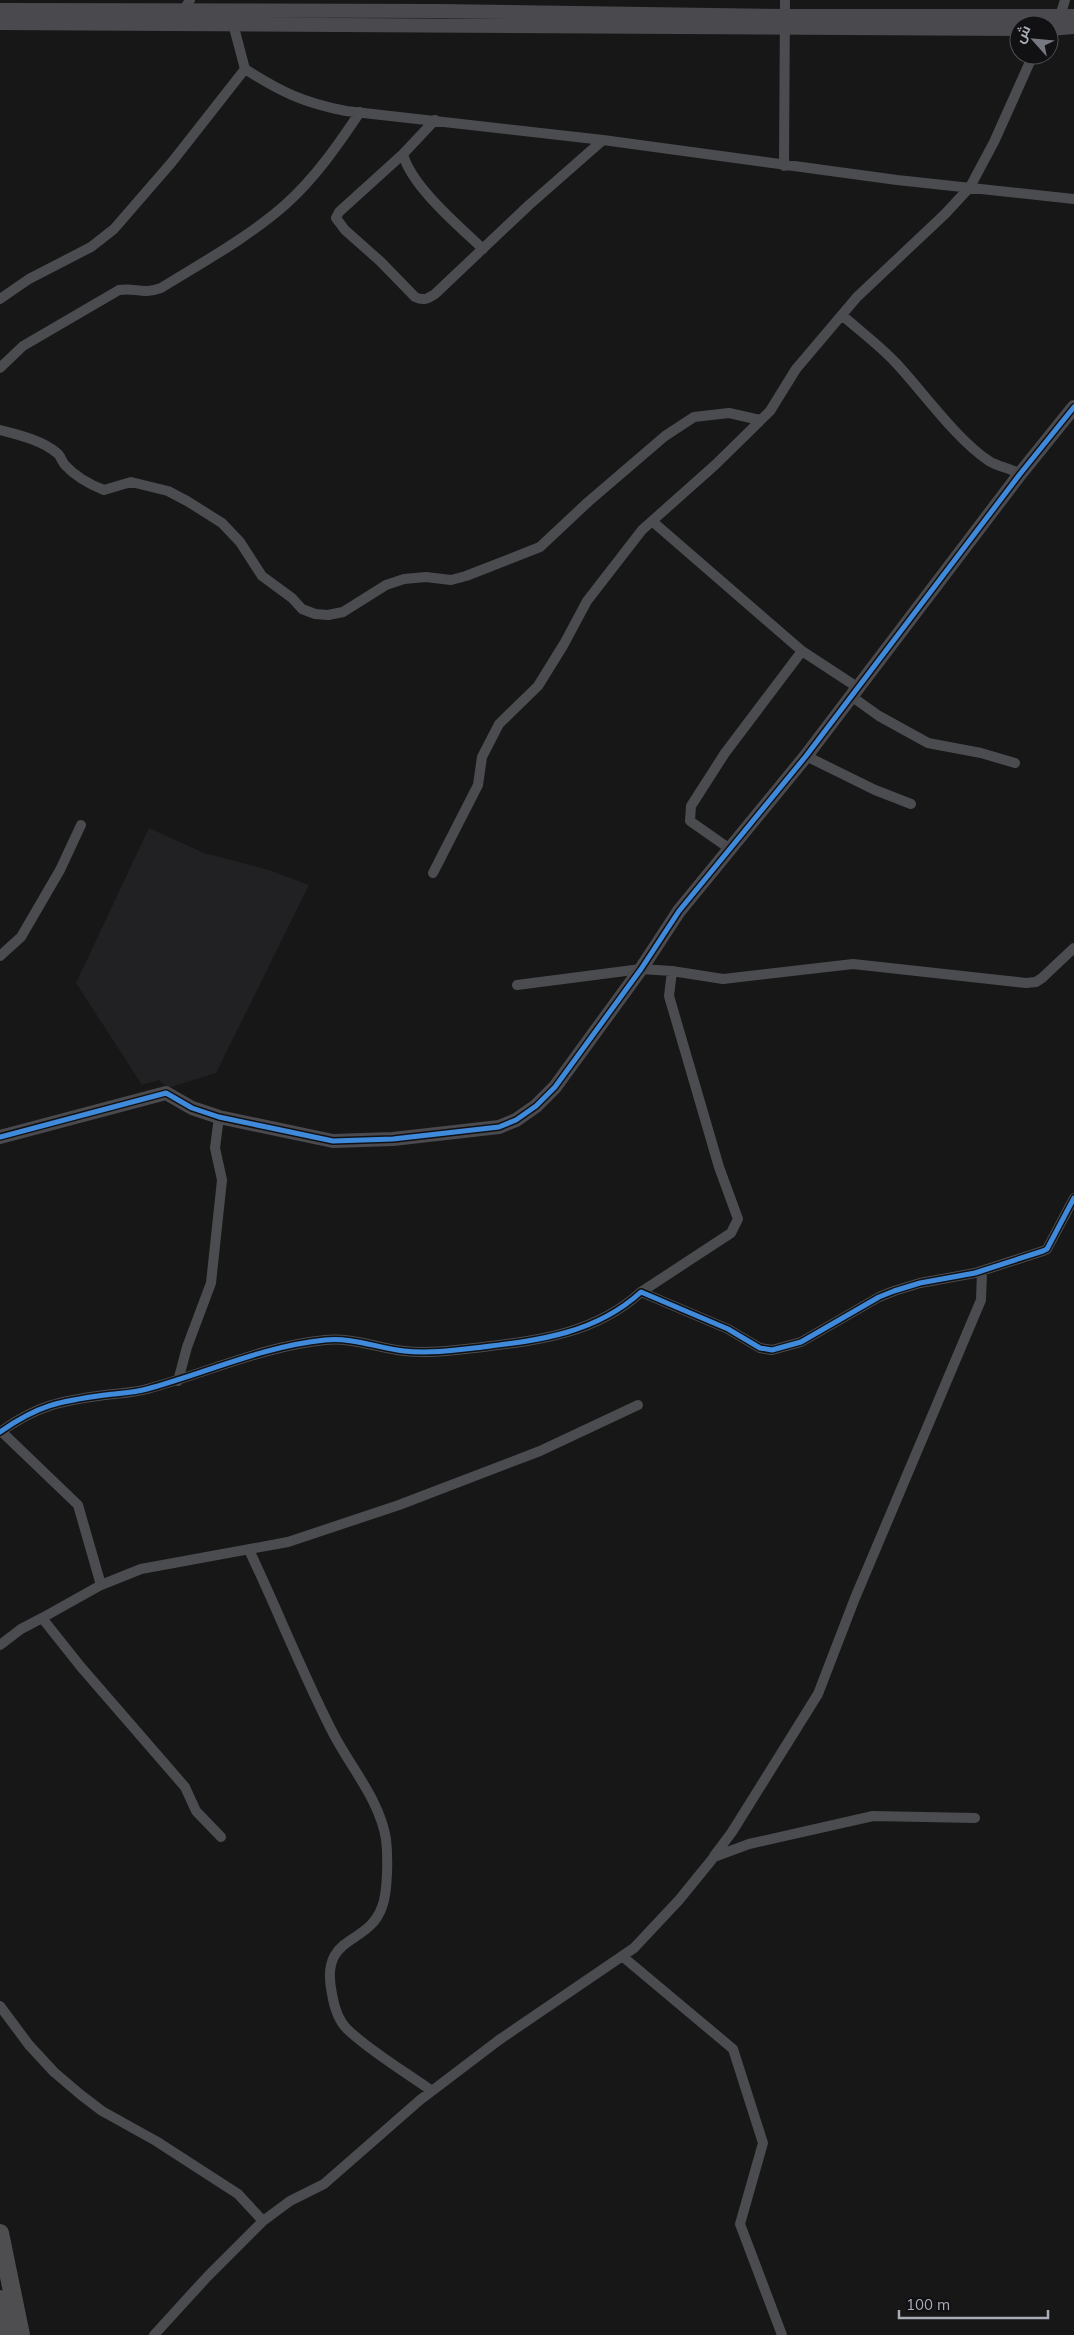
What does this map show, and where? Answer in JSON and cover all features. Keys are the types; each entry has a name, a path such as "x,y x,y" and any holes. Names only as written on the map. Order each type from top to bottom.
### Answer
{"highway":[{"path":"0,2233 8,2335"},
{"path":"4,2296 21,2335"}],"main road":[{"path":"0,10 56,10 186,5 333,18"},
{"path":"0,23 56,10 175,24 233,26 333,18 438,17 1009,24"},
{"path":"1059,23 1074,16"},
{"path":"785,22 1009,29"},
{"path":"1059,25 1074,27"},
{"path":"0,1137 166,1093 192,1108 219,1117 333,1140 393,1139 499,1128 516,1120 536,1106 555,1087 640,969 679,911 806,756 1020,474 1074,407"}],"street":[{"path":"784,166 785,0"},
{"path":"1059,16 1066,0"},
{"path":"175,24 186,5"},
{"path":"230,10 245,69 289,95 313,104 360,112 603,140 784,166 1073,197"},
{"path":"434,873 478,785 482,757 500,724 538,686 564,644 587,600 652,521 715,465 770,411 796,369 857,297 970,187 994,142 1029,65"},
{"path":"0,299 29,280 91,247 114,229 172,162 245,69"},
{"path":"0,368 23,346 119,290 125,289 148,293 161,288 242,238 285,205 308,182 340,142 360,112"},
{"path":"435,120 403,154 339,212 336,218 339,224 415,297 422,300 427,300 434,294 603,140"},
{"path":"403,154 406,167 415,178 442,209 483,249"},
{"path":"842,315 895,361 967,442 988,460 1004,469 1020,474"},
{"path":"0,430 30,438 47,446 59,454 64,464 73,472 104,490 130,482 168,491 186,501 222,524 240,542 262,576 292,598 302,609 315,614 328,615 343,612 386,585 404,579 426,577 451,580 540,547 588,502 665,436 694,417 729,413 760,420"},
{"path":"652,521 802,651 854,692 879,716 928,743 981,753 1015,763"},
{"path":"730,849 690,821 691,806 725,753 802,651"},
{"path":"806,756 876,790 911,804"},
{"path":"0,956 21,937 60,870 81,825"},
{"path":"517,985 640,969 672,971 723,980 853,964 1026,984 1036,982 1042,978 1074,948"},
{"path":"101,1585 78,1505 0,1432 30,1412 81,1398 142,1391 259,1354 326,1340 372,1344 405,1351 432,1352 543,1339 566,1334 613,1314 640,1292 731,1233 738,1219 719,1168 669,996 672,971"},
{"path":"178,1381 187,1347 211,1283 222,1180 215,1148 219,1117"},
{"path":"640,1292 728,1328 760,1348 772,1350 801,1342 879,1297 894,1291 920,1283 982,1271 1030,1257 1047,1249 1074,1198"},
{"path":"154,2335 207,2277 263,2221 290,2201 324,2184 389,2126 432,2091 499,2040 634,1948 679,1900 714,1857 732,1832 818,1694 855,1598 981,1300 982,1271"},
{"path":"0,1645 21,1629 101,1585 141,1569 185,1559 249,1550 312,1535 492,1471 592,1428 638,1405"},
{"path":"249,1550 315,1696 335,1736 379,1813 386,1840 386,1872 382,1907 372,1923 343,1945 332,1958 329,1974 336,2010 345,2028 432,2091"},
{"path":"42,1618 81,1667 185,1787 196,1811 221,1837"},
{"path":"714,1857 749,1844 873,1816 975,1818"},
{"path":"622,1956 733,2049 763,2143 740,2224 782,2335"},
{"path":"0,2006 29,2045 54,2072 81,2095 102,2111 156,2140 238,2194 263,2221"}],"shaded area":[{"path":"149,828 204,853 269,870 309,885 216,1073 168,1088 159,1080 142,1085 76,983"}],"cycle path":[{"path":"0,1137 166,1093 192,1108 219,1117 333,1141 393,1139 499,1127 516,1120 536,1106 555,1087 641,969 679,911 806,756 1020,474 1074,407"},
{"path":"0,1432 38,1410 62,1402 142,1390 257,1354 302,1343 335,1339 355,1341 394,1350 434,1352 547,1337 587,1326 624,1306 641,1292 728,1329 760,1348 772,1350 801,1342 879,1297 894,1291 920,1283 975,1273 1047,1249 1074,1198"}]}
